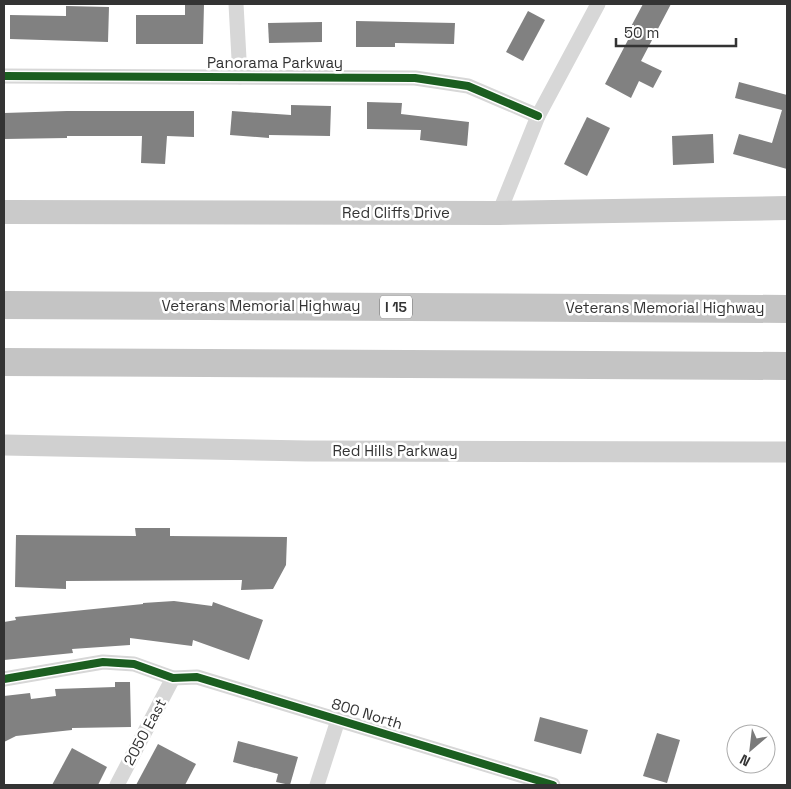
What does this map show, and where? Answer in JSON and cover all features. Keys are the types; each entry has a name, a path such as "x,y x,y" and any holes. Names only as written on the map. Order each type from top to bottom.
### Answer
{"highway":[{"name":"Veterans Memorial Highway","path":"4,305 787,309"},
{"path":"4,362 787,366"}],"main road":[{"name":"Red Cliffs Drive","path":"4,212 499,213 787,208"},
{"name":"Red Hills Parkway","path":"4,446 308,451 787,452"}],"street":[{"path":"236,4 240,77"},
{"path":"499,213 538,116 598,4"},
{"name":"Panorama Parkway","path":"4,76 415,78 468,86 538,116"},
{"path":"4,679 102,662 134,664 173,678"},
{"name":"800 North","path":"173,678 197,677 553,785"},
{"name":"2050 East","path":"117,785 173,678"},
{"path":"317,785 338,720"}],"building":[{"path":"185,4 204,4 203,44 136,44 136,15 185,15"},
{"path":"643,4 671,4 641,61 662,71 653,88 639,81 631,98 605,84 629,38 626,36"},
{"path":"66,6 109,7 108,42 10,39 10,15 66,16"},
{"path":"528,11 545,20 523,61 506,52"},
{"path":"356,21 455,23 454,44 395,43 395,47 356,47"},
{"path":"322,22 322,42 269,43 268,23"},
{"path":"739,82 787,95 787,169 733,154 739,134 772,143 782,110 735,98"},
{"path":"367,102 402,103 401,114 469,122 467,146 420,140 421,130 367,129"},
{"path":"291,105 331,106 330,136 269,135 269,138 230,135 232,111 291,115"},
{"path":"194,111 194,137 167,136 165,164 141,163 142,136 67,136 67,138 4,139 4,113"},
{"path":"587,117 610,128 587,176 564,164"},
{"path":"713,134 714,163 673,165 672,136"},
{"path":"135,528 170,528 170,536 287,537 286,565 273,589 241,590 242,580 66,581 66,589 15,587 16,535 136,536"},
{"path":"174,601 212,606 213,602 263,620 249,660 193,640 192,646 130,638 130,645 72,649 73,653 4,660 4,622 16,620 15,617"},
{"path":"115,682 130,682 131,727 72,728 72,730 16,736 4,742 4,696 30,693 31,699 56,696 55,689 115,687"},
{"path":"540,717 588,730 581,754 534,741"},
{"path":"657,733 680,740 667,783 643,776"},
{"path":"238,741 298,757 290,785 276,782 278,774 233,762"},
{"path":"158,744 196,764 185,785 136,785"},
{"path":"72,748 107,767 98,785 52,785"}],"cycle path":[{"path":"4,76 415,78 468,86 538,116"},
{"path":"4,679 103,662 134,664 173,678 197,677 553,785"}]}
